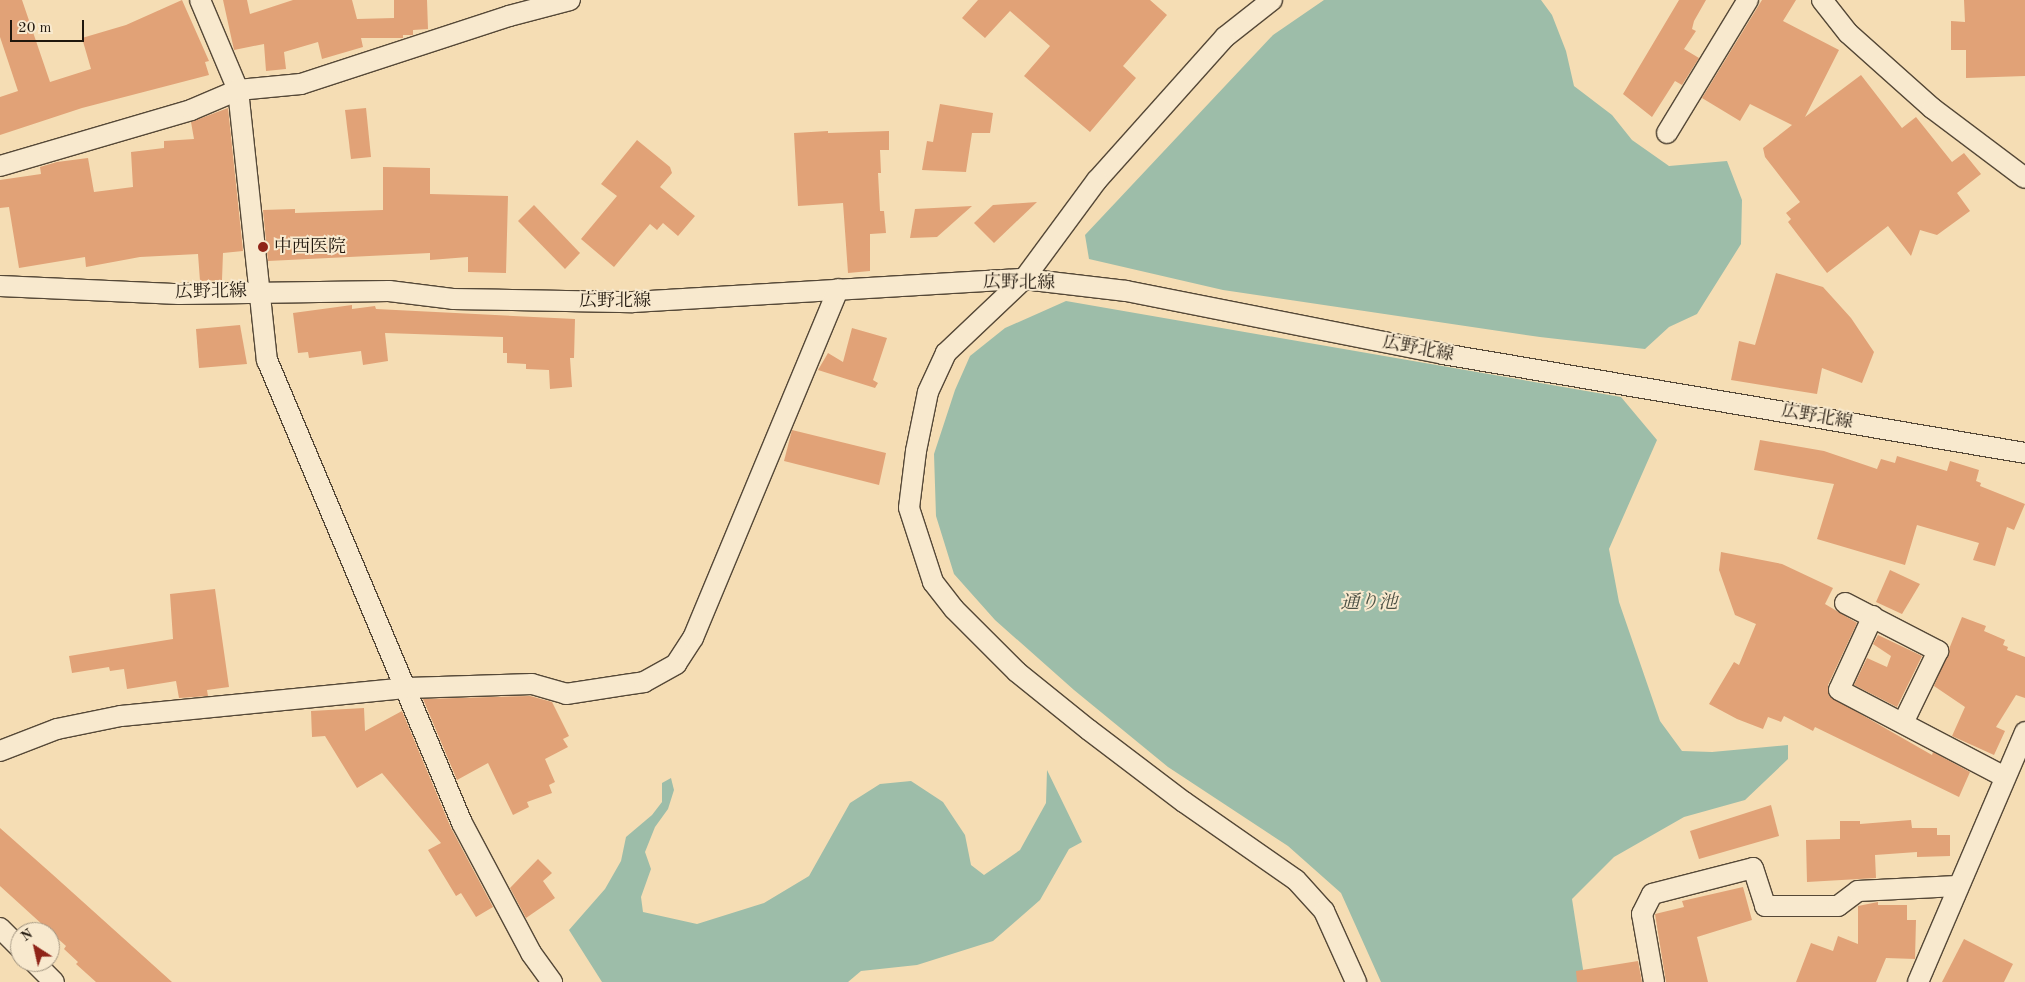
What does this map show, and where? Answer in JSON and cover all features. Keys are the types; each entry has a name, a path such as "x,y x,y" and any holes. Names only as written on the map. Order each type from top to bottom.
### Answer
{"street":[{"path":"200,0 238,90 258,291 267,360 408,688 462,823 530,954 552,982"},
{"path":"0,166 191,110 238,90 301,84 509,16 570,0"},
{"path":"1272,0 1225,37 1097,180 1024,279 946,353 928,392 916,451 909,508 933,582 954,608 1024,678 1184,802 1296,880 1324,911 1356,982"},
{"path":"1667,133 1748,0"},
{"path":"1822,0 1848,33 1925,102 2025,178"},
{"name":"広野北線","path":"0,286 179,294 258,291 389,291 453,299 633,302 838,288 1024,279 1126,291 1443,354 2025,454"},
{"path":"0,751 57,729 121,716 408,688 532,684 566,694 644,682 676,664 693,638 838,288"},
{"path":"1845,602 1938,651 1903,724"},
{"path":"1873,616 1838,690 2005,776"},
{"path":"1918,982 1957,886 2025,732"},
{"path":"1654,982 1642,914 1652,894 1753,868 1765,906 1838,906 1858,891 1957,886"},
{"path":"0,928 10,938"},
{"path":"44,972 54,982"}],"water":[{"path":"1324,0 1541,0 1552,15 1566,51 1574,86 1612,115 1632,140 1669,166 1727,161 1742,200 1741,244 1697,314 1669,327 1645,349 1540,337 1223,290 1089,259 1085,235 1273,35"},
{"name":"通り池","path":"1066,301 1621,397 1657,440 1609,549 1619,602 1660,721 1682,751 1712,752 1788,745 1788,759 1745,800 1684,817 1614,857 1572,899 1585,982 1381,982 1341,893 1288,846 1168,767 1074,690 995,620 954,574 936,516 934,454 955,390 970,356 1005,328"},
{"path":"1047,770 1082,842 1069,849 1040,900 993,941 917,965 861,971 848,982 602,982 569,930 605,889 621,861 626,837 652,815 662,802 662,783 671,778 674,790 668,809 655,827 645,852 651,869 641,897 643,912 697,924 764,903 809,876 850,803 880,784 911,781 943,802 965,835 971,865 984,875 1020,850 1046,803"}],"building":[{"path":"0,0 22,0 50,82 91,69 82,38 126,25 182,0 209,61 205,62 209,75 82,108 0,135 0,97 18,91 0,37"},
{"path":"223,0 247,0 250,14 293,0 352,0 357,19 394,18 394,0 427,0 428,29 413,30 413,35 403,35 403,38 361,38 363,47 322,59 318,42 284,52 286,69 266,71 264,44 234,50"},
{"path":"978,0 1150,0 1167,15 1123,66 1136,78 1090,132 1024,76 1050,46 1010,11 985,38 962,18"},
{"path":"1679,0 1706,0 1694,21 1692,29 1696,31 1684,49 1699,58 1682,85 1675,81 1652,117 1623,94"},
{"path":"1762,0 1796,0 1783,21 1839,50 1805,117 1861,75 1902,128 1916,117 1952,162 1964,153 1981,174 1957,193 1970,211 1937,235 1920,230 1911,256 1888,226 1827,273 1788,222 1791,219 1786,213 1800,202 1765,157 1763,148 1792,125 1750,104 1740,121 1702,98"},
{"path":"1964,0 2025,0 2025,76 1966,78 1966,50 1951,50 1951,21 1965,22"},
{"path":"940,104 993,113 990,133 972,133 966,172 922,170 927,141 933,142"},
{"path":"228,108 243,251 223,253 222,280 200,281 198,254 140,257 86,267 85,257 19,268 9,207 0,208 0,180 41,174 40,167 57,162 88,158 94,192 133,187 131,152 164,148 164,141 194,139 191,122"},
{"path":"366,108 371,157 351,159 345,110"},
{"path":"828,131 828,133 889,131 889,150 880,150 881,173 878,173 880,211 884,211 886,233 870,234 870,271 848,273 843,203 798,206 794,133"},
{"path":"637,140 670,167 672,173 660,187 695,216 678,236 663,223 657,230 650,224 614,267 581,239 617,196 601,184"},
{"path":"383,167 430,168 430,194 508,196 506,273 468,272 468,257 430,260 430,253 268,261 263,210 295,209 295,213 383,210"},
{"path":"1037,202 994,243 974,223 993,205"},
{"path":"534,205 580,253 565,269 518,221"},
{"path":"972,206 937,237 910,238 915,209"},
{"path":"1776,273 1823,287 1851,318 1874,352 1862,383 1822,368 1817,394 1731,380 1739,341 1755,345"},
{"path":"352,305 352,309 375,306 376,309 575,319 574,358 570,358 572,387 550,389 549,370 526,369 526,364 507,363 507,353 503,353 503,337 385,333 388,361 363,365 361,351 309,358 308,352 298,353 293,313"},
{"path":"240,325 247,364 199,368 196,329"},
{"path":"852,328 887,338 873,380 878,383 875,388 818,370 828,353 843,362"},
{"path":"792,430 886,453 879,485 784,461"},
{"path":"1760,440 1824,451 1877,469 1881,459 1895,463 1897,456 1947,471 1950,461 1979,470 1976,481 1981,483 1980,486 2025,504 2014,530 2007,527 1995,566 1973,560 1979,543 1917,525 1905,565 1817,539 1834,484 1754,470"},
{"path":"1721,552 1782,564 1833,588 1825,604 1857,623 1828,685 1829,696 1932,755 1933,752 1970,772 1959,797 1815,727 1813,731 1784,716 1781,722 1768,717 1763,729 1737,719 1709,704 1734,662 1739,665 1756,624 1735,615 1719,570"},
{"path":"1890,570 1920,584 1902,614 1876,602"},
{"path":"215,589 229,687 207,690 208,696 179,698 176,681 127,689 124,669 110,671 109,667 72,673 69,656 173,639 170,594"},
{"path":"1962,617 1986,626 1984,631 2005,640 2003,645 2008,647 2007,650 2025,657 2025,698 2016,695 1996,727 2005,731 1994,755 1952,736 1965,707 1934,686"},
{"path":"1878,635 1922,656 1897,707 1854,685 1867,658 1887,667 1891,656 1873,644"},
{"path":"530,696 552,702 569,736 563,739 568,747 545,759 555,782 549,785 552,793 527,802 529,807 513,815 488,763 457,780 423,699"},
{"path":"364,708 365,731 402,711 451,828 493,907 476,917 461,893 456,896 428,850 441,843 382,773 357,788 325,736 312,737 311,711"},
{"path":"1771,805 1779,836 1699,859 1690,831"},
{"path":"1911,820 1912,828 1937,828 1937,835 1950,835 1950,856 1917,857 1917,852 1875,855 1876,878 1807,882 1806,840 1840,839 1840,821 1860,821 1860,824"},
{"path":"0,828 172,982 96,982 76,964 78,962 64,949 66,946 60,941 60,922 40,922 0,886"},
{"path":"538,859 552,873 543,881 555,898 526,918 510,888"},
{"path":"1743,887 1752,920 1697,937 1708,982 1666,982 1655,914 1684,907 1682,901"},
{"path":"1878,902 1878,905 1907,905 1907,920 1916,920 1915,959 1886,958 1876,982 1796,982 1811,943 1833,951 1838,936 1858,944 1858,906"},
{"path":"1964,939 2013,964 2004,982 1942,982"},
{"path":"1638,961 1642,982 1577,982 1576,971"}],"place":[{"name":"中西医院","path":"263,247"}]}
